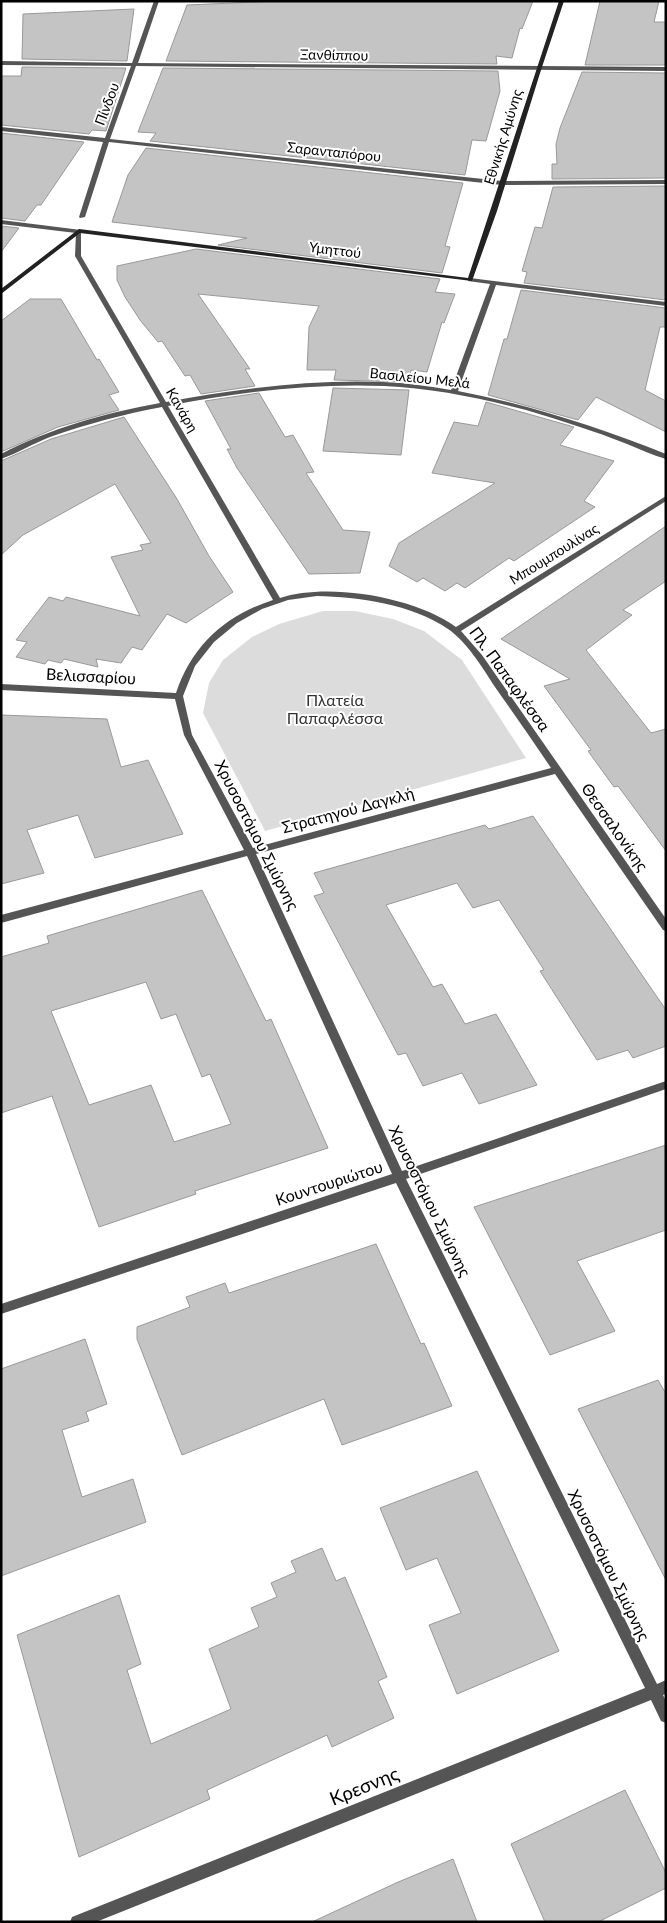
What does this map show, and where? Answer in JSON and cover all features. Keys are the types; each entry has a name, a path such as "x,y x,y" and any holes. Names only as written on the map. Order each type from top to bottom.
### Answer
{"street":[{"name":"Πίνδου","path":"82,217 107,140 157,1"},
{"name":"Εθνικής Αμύνης","path":"470,280 488,230 537,68 562,1"},
{"name":"Ξανθίππου","path":"1,63 666,69"},
{"name":"Σαρανταπόρου","path":"1,129 502,183 666,182"},
{"name":"Υμηττού","path":"1,222 666,304"},
{"path":"1,292 79,231"},
{"name":"Κανάρη","path":"79,231 78,256 277,599"},
{"path":"454,392 494,282"},
{"name":"Βασιλείου Μελά","path":"1,457 78,425 164,404 308,384 384,384 454,392 564,420 666,457"},
{"name":"Μπουμπουλίνας","path":"455,631 666,498"},
{"name":"Πλ. Παπαφλέσσα","path":"179,696 191,665 212,637 246,612 277,599 324,593 362,594 389,601 431,617 455,631 479,657 557,770"},
{"name":"Βελισσαρίου","path":"1,687 179,696"},
{"name":"Χρυσοστόμου Σμύρνης","path":"179,696 188,735 250,852 399,1177 660,1690 666,1716"},
{"name":"Στρατηγού Δαγκλή","path":"1,919 557,770"},
{"name":"Θεσσαλονίκης","path":"557,770 666,927"},
{"name":"Κουντουριώτου","path":"1,1309 399,1177 666,1085"},
{"name":"Κρεσνης","path":"77,1922 660,1690"}],"green space":[{"name":"Πλατεία Παπαφλέσσα","path":"323,611 355,611 393,619 424,631 462,660 526,758 265,831 203,713 209,683 223,660 252,637 279,624"}],"building":[{"path":"278,1 533,1 522,29 520,28 512,58 496,56 497,64 166,61 187,5"},
{"path":"600,1 659,1 654,22 666,22 666,65 585,65"},
{"path":"134,9 127,61 22,59 23,14"},
{"path":"22,67 126,68 106,131 92,130 89,134 1,125 1,76 21,76"},
{"path":"163,68 498,71 500,91 486,141 472,140 465,175 150,141 156,133 138,132"},
{"path":"582,72 666,73 666,178 552,179 552,164 557,164 556,144 560,128"},
{"path":"1,133 84,142 41,205 37,205 25,221 1,218"},
{"path":"146,148 463,183 445,246 450,247 442,273 218,245 247,238 112,222 128,175"},
{"path":"666,186 666,300 524,283 527,272 522,271 535,227 542,228 553,187"},
{"path":"1,226 19,228 1,252"},
{"path":"196,249 440,279 435,292 455,294 444,323 442,322 427,372 411,370 409,382 334,380 336,370 307,370 309,327 319,306 198,294 250,369 245,369 255,386 201,394 190,375 185,376 162,341 158,342 140,320 125,297 117,280 117,266"},
{"path":"521,290 666,308 666,327 660,327 645,390 666,401 666,432 596,397 578,420 488,395 504,339 507,339"},
{"path":"30,299 61,299 97,360 99,359 119,392 109,395 119,410 58,427 1,452 1,321"},
{"path":"333,388 409,390 401,455 323,451"},
{"path":"259,393 285,437 293,435 314,472 306,473 343,530 370,532 360,573 309,574 237,468 227,449 231,449 205,401"},
{"path":"486,402 574,427 560,445 614,461 584,501 595,507 514,561 509,558 465,588 457,583 445,591 423,578 417,582 389,566 399,543 495,483 432,473 454,422 478,426"},
{"path":"124,417 177,499 209,556 233,592 186,623 167,614 142,650 132,647 121,663 96,659 98,667 64,659 61,663 48,660 45,664 16,657 27,642 16,640 49,597 63,601 66,597 140,616 111,557 143,550 140,545 151,543 115,484 23,535 1,555 1,461 51,439"},
{"path":"666,526 666,581 623,610 632,615 586,650 651,733 666,729 666,851 618,786 614,787 588,751 591,750 544,686 570,679 501,639"},
{"path":"1,715 107,719 121,767 148,760 183,834 95,858 78,815 27,830 44,873 1,884"},
{"path":"533,816 666,1010 666,1046 633,1058 628,1050 597,1060 540,971 544,970 499,900 473,908 457,883 386,905 433,987 442,984 465,1024 496,1014 537,1085 479,1104 462,1073 423,1086 406,1053 398,1055 314,896 324,893 314,873 485,825 489,829"},
{"path":"202,890 266,1021 271,1019 328,1148 195,1191 196,1194 99,1227 52,1096 1,1113 1,957 49,943 47,936","holes":["146,982 161,1019 176,1014 202,1077 210,1074 231,1124 174,1142 151,1085 89,1105 51,1011"]},
{"path":"666,1145 666,1230 577,1261 615,1331 550,1355 474,1207"},
{"path":"376,1244 421,1344 424,1343 452,1406 342,1445 324,1399 182,1455 137,1339 137,1327 190,1307 186,1297 225,1283 229,1293"},
{"path":"85,1339 107,1404 86,1412 89,1421 62,1430 82,1497 133,1479 146,1522 1,1576 1,1369"},
{"path":"658,1380 666,1394 666,1580 578,1409"},
{"path":"477,1471 559,1651 457,1694 429,1625 461,1613 437,1558 406,1570 380,1508"},
{"path":"322,1548 336,1581 345,1577 387,1677 378,1681 394,1718 332,1747 327,1735 207,1790 210,1799 79,1857 17,1635 119,1595 141,1664 127,1670 151,1744 231,1709 209,1649 259,1627 251,1608 277,1597 271,1583 296,1572 291,1561"},
{"path":"625,1790 666,1873 666,1888 598,1922 545,1922 511,1844"},
{"path":"453,1859 477,1922 312,1922 396,1883"}]}
